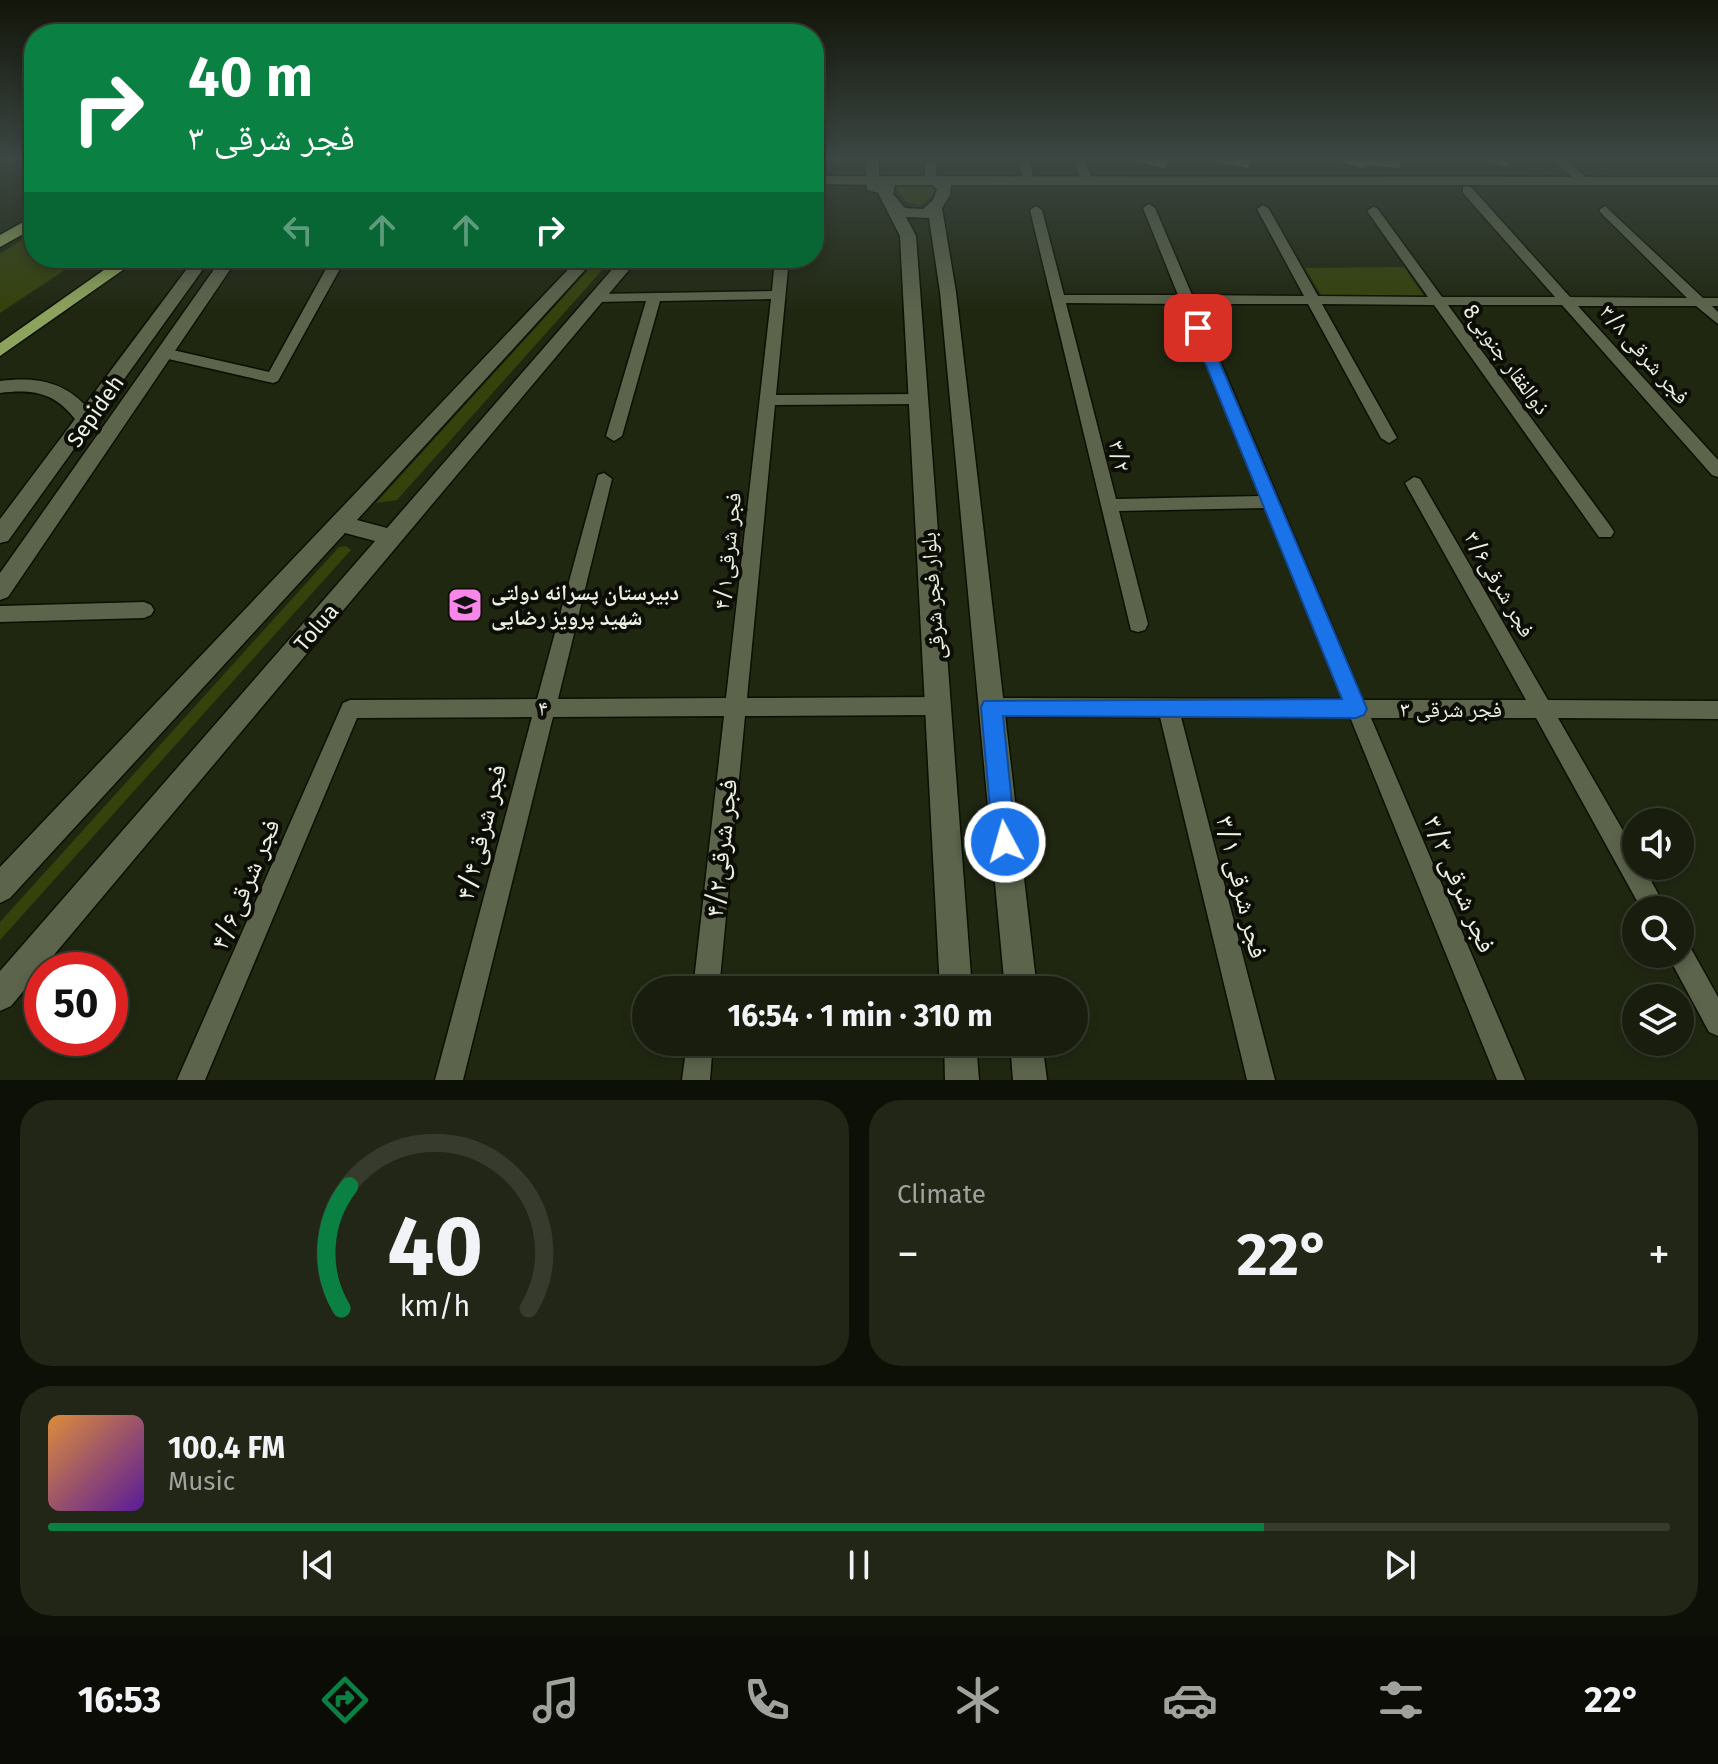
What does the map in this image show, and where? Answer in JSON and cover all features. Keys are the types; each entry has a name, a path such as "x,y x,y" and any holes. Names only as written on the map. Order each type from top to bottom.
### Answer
{"highway":[{"path":"0,228 24,214"},
{"path":"0,242 24,227"},
{"path":"0,334 98,268"},
{"path":"0,351 118,268"}],"main road":[{"name":"بلوار فجر شرقی","path":"896,210 908,241 955,976"},
{"name":"بلوار فجر شرقی","path":"937,210 1020,976"},
{"path":"908,241 914,234 927,231 940,245"},
{"name":"Sepideh","path":"0,535 196,268"},
{"name":"Sepideh","path":"0,591 223,268"},
{"path":"0,888 579,268"},
{"name":"Tolua","path":"0,995 622,268"},
{"path":"0,387 46,386 71,398 85,419"},
{"path":"339,524 392,537"},
{"path":"961,1056 962,1080"},
{"path":"1027,1056 1030,1080"}],"street":[{"name":"۳/۲","path":"1036,210 1138,624"},
{"name":"۳/۳ فجر شرقی","path":"1150,210 1511,1080"},
{"path":"1264,210 1389,438"},
{"name":"۳/۸ فجر شرقی","path":"1486,210 1570,301 1718,471"},
{"path":"1605,210 1718,320"},
{"name":"8ذوالفقار جنوبی","path":"1373,211 1605,532"},
{"path":"164,353 273,378 334,268"},
{"name":"فجر شرقی۴/۱","path":"735,707 781,268"},
{"path":"597,298 778,295"},
{"path":"614,436 654,297"},
{"path":"1058,299 1718,302"},
{"path":"767,400 919,399"},
{"name":"فجر شرقی۴/۴","path":"449,1080 474,970 604,479"},
{"name":"فجر شرقی۳/۶","path":"1414,483 1647,896"},
{"path":"1109,505 1270,502"},
{"path":"0,614 144,610"},
{"name":"۴","path":"350,709 940,706"},
{"name":"فجر شرقی۴/۲","path":"707,976 735,707"},
{"name":"۳ فجر شرقی","path":"992,707 1718,710"},
{"name":"۳/۱ فجر شرقی","path":"1168,708 1261,1080"},
{"name":"فجر شرقی۴/۶","path":"191,1080 350,709"},
{"path":"1688,968 1718,1023"},
{"path":"696,1080 699,1056"}],"green space":[{"path":"24,238 24,268 68,268 0,313 0,254"},
{"path":"1404,267 1424,296 1321,295 1305,268"},
{"path":"590,268 604,268 397,500 376,503"},
{"path":"346,546 351,550 0,940 0,922 339,547"}],"place":[{"name":"دبیرستان پسرانه دولتی شهید پرویز رضایی","path":"465,605"}],"route":[{"path":"1005,842 992,707 1356,709 1198,328"}]}
